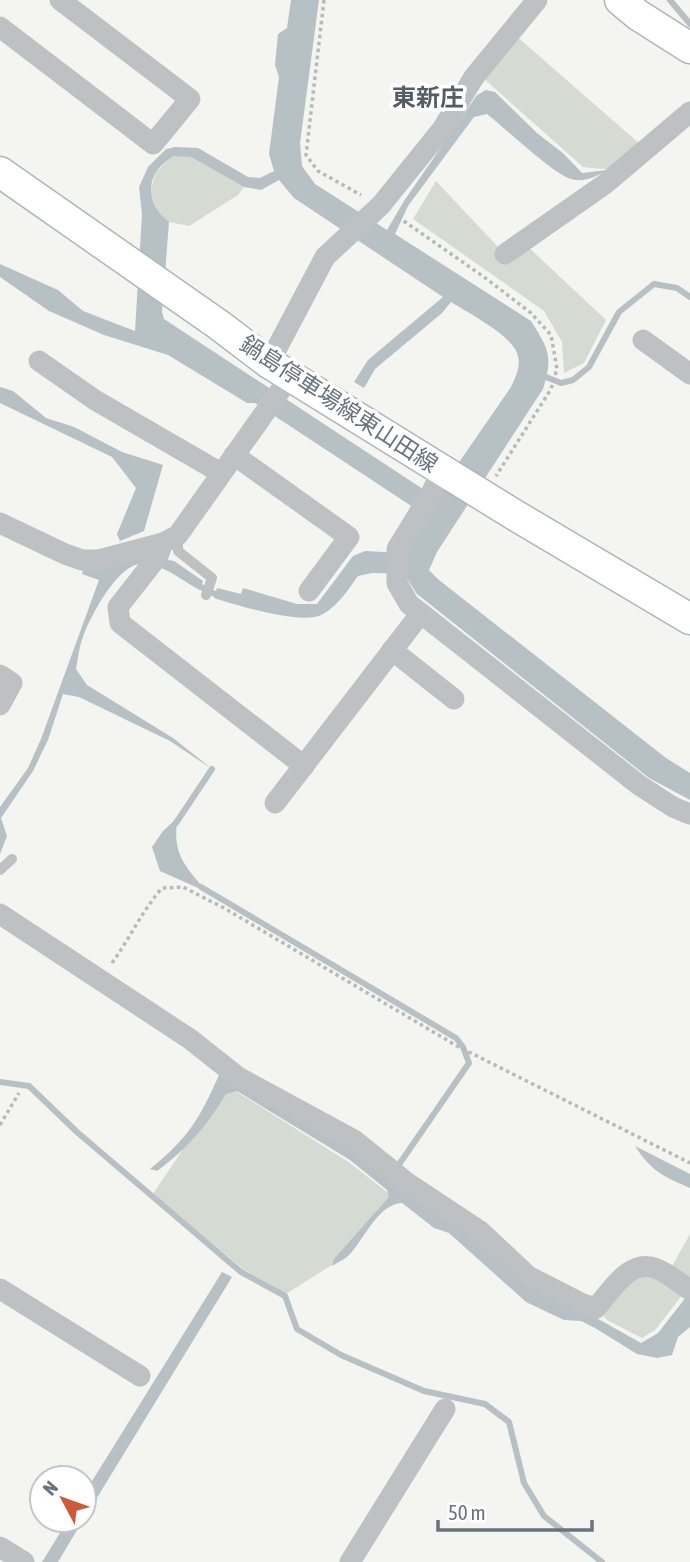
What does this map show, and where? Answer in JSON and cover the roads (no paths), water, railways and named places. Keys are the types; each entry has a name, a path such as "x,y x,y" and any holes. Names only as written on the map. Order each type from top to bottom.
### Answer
{"main road":[{"path":"620,0 638,15 690,48"},
{"name":"鍋島停車場線東山田線","path":"0,172 168,290 280,377 440,478 482,494 690,619"}],"street":[{"path":"0,27 153,144 190,99 60,0"},
{"path":"304,766 120,623 118,607 154,550 222,473 261,416 280,377 324,257 376,210 443,128 474,77 537,0"},
{"path":"505,254 605,184 690,112"},
{"path":"643,340 690,374"},
{"path":"39,361 95,400 222,473"},
{"path":"234,455 349,537 309,591"},
{"path":"440,478 397,548 397,583 409,604 639,785 673,807 690,814"},
{"path":"0,523 82,560 99,560 154,550"},
{"path":"275,803 421,613"},
{"path":"392,650 454,699"},
{"path":"0,676 12,683 0,705"},
{"path":"0,914 101,979 190,1040 238,1077 354,1140 406,1182 480,1231 528,1276 596,1308 629,1271 642,1266 656,1268 687,1288"},
{"path":"0,1289 140,1376"},
{"path":"350,1562 445,1409"},
{"path":"0,1547 24,1562"}],"lane":[{"path":"154,550 178,551 212,578 208,591"},
{"path":"0,870 12,859"}],"waterway":[{"path":"670,0 690,24"},
{"path":"541,375 561,383 573,380 589,367 619,312 654,284 677,288 690,297"},
{"path":"201,587 215,594"},
{"path":"176,823 212,769"},
{"path":"201,887 456,1038 463,1047 469,1063 397,1170"},
{"path":"0,1082 29,1086 77,1132 241,1272 285,1296 297,1329 341,1355 424,1391 485,1404 509,1422 524,1483 544,1516 602,1562"}],"district":[{"name":"東新庄","path":"428,98"}]}
